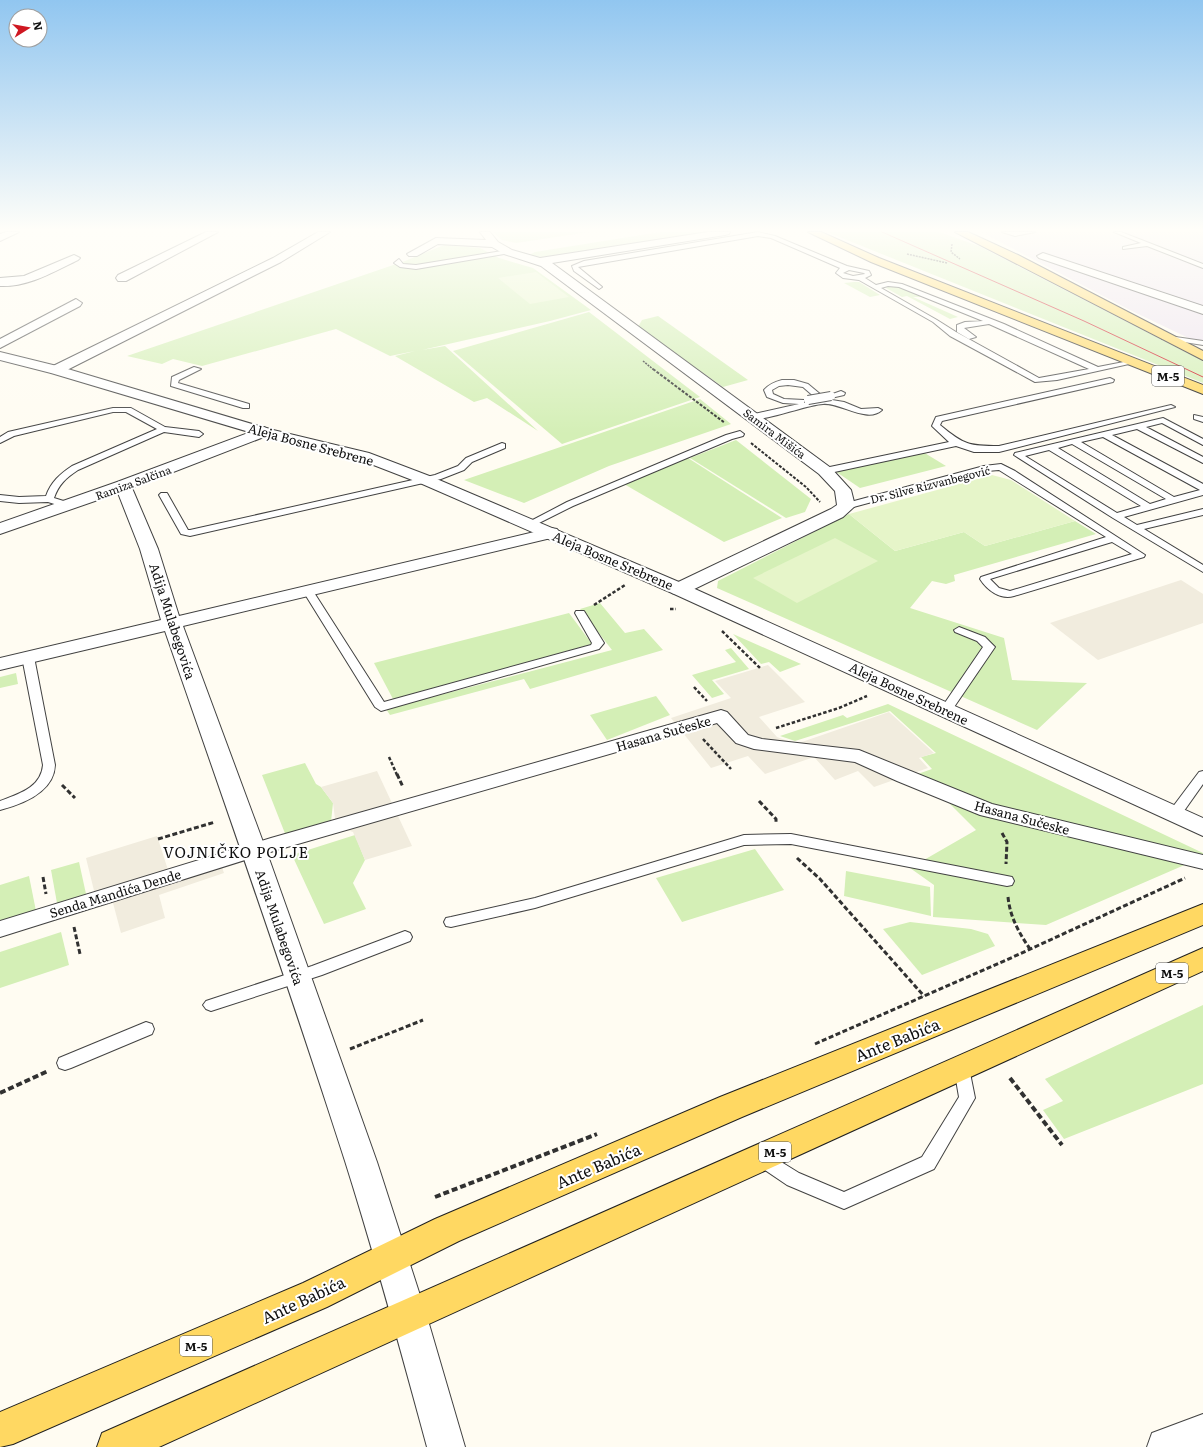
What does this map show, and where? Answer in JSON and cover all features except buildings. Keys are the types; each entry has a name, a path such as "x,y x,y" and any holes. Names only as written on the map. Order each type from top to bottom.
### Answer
{"main road":[{"name":"M-5","path":"975,300 1203,390"},
{"name":"M-5","path":"1094,300 1203,356"},
{"name":"Ante Babića","path":"0,1431 315,1295 390,1257 731,1107 1203,914"},
{"name":"M-5","path":"116,1447 409,1317 1203,959"}],"street":[{"path":"56,370 198,300"},
{"name":"Samira Mišića","path":"593,300 825,471 843,490 846,506"},
{"path":"1172,300 1203,310"},
{"path":"0,344 76,303"},
{"name":"Aleja Bosne Srebrene","path":"0,356 56,370 264,432 362,456 426,480 679,589 1203,828"},
{"name":"Ramiza Salčina","path":"0,529 123,486 264,432"},
{"name":"Adija Mulabegovića","path":"123,486 149,549 172,624 254,850 361,1162 409,1317 446,1447"},
{"path":"679,589 837,513 846,506"},
{"path":"0,664 550,533"},
{"name":"Hasana Sučeske","path":"254,850 721,716 742,739 761,746 859,756 904,777 987,810 1203,862"},
{"name":"Senda Mandića Dende","path":"0,929 254,850"},
{"path":"1166,1447 1203,1433"}],"lane":[{"path":"900,300 948,323 975,317"},
{"path":"934,300 1098,370"},
{"path":"948,323 953,334 1038,380 1098,370 1134,362"},
{"path":"991,324 965,324 960,327 960,330 1040,371 1066,376"},
{"path":"1165,337 1203,343"},
{"path":"197,369 175,379 174,384 246,406"},
{"path":"1110,380 939,419 936,426 956,443 974,449 999,449 1171,407"},
{"path":"827,398 790,402 778,400 770,395 768,390 777,384 800,384 827,398 860,412 878,410"},
{"path":"753,417 841,393"},
{"path":"0,440 11,434 113,410 128,410 163,429 199,434"},
{"path":"1203,442 1163,420 1018,456 1203,569"},
{"path":"1138,426 1203,460"},
{"path":"48,499 54,486 74,468 142,440 163,429"},
{"path":"530,524 584,498 729,437 740,434"},
{"path":"1106,434 1203,488"},
{"path":"1074,442 1173,500"},
{"path":"825,471 956,443"},
{"path":"164,495 184,532 190,533 426,480 461,468 469,460 502,446"},
{"path":"1050,448 1149,507"},
{"name":"Dr. Silve Rizvanbegović","path":"846,506 986,468 1001,467 1114,538 1140,555 1010,594 996,591 985,579 987,577 1114,538"},
{"path":"1116,516 1203,492"},
{"path":"0,498 19,500 48,499 67,505"},
{"path":"1136,528 1203,512"},
{"path":"308,591 381,707 595,647 598,644 580,613"},
{"path":"946,710 989,647 981,639 959,630"},
{"path":"0,806 23,796 38,787 47,778 49,765 28,657"},
{"path":"1174,815 1203,775"},
{"path":"451,922 535,903 744,840 791,839 1007,881"},
{"path":"211,1005 298,978 405,937"},
{"path":"65,1063 146,1029"},
{"path":"762,1158 793,1179 844,1200 928,1163 967,1098 962,1068"}],"path":[{"path":"580,613 626,585"},
{"path":"723,631 760,668"},
{"path":"770,729 839,708 868,695"},
{"path":"691,725 731,769"},
{"path":"389,757 412,805"},
{"path":"759,801 776,819 776,839 820,879 924,996"},
{"path":"158,839 215,822"},
{"path":"808,1047 1189,877"},
{"path":"69,907 80,954"},
{"path":"348,1050 423,1020"},
{"path":"0,1093 65,1063"},
{"path":"1010,1078 1062,1145"},
{"path":"435,1197 604,1132"}],"shaded area":[{"path":"1110,300 1203,300 1203,345"},
{"path":"1181,580 1203,594 1203,623 1098,660 1050,623"},
{"path":"768,665 805,702 759,717 777,737 796,744 889,712 934,753 919,758 928,768 874,787 858,771 835,780 814,757 765,774 748,756 711,768 671,718 731,698 715,681"},
{"path":"377,771 412,846 365,860 353,832 347,830 340,832 336,827 333,803 321,787"},
{"path":"157,836 168,870 217,854 224,873 159,895 165,918 121,933 113,903 98,907 86,858"}],"green space":[{"path":"292,300 577,300 591,310 550,321 422,350 445,346 538,431 487,398 474,402 395,356 415,351 390,356 336,329 202,366 173,359 162,364 127,356"},
{"path":"524,300 555,300 530,304"},
{"path":"914,300 919,300 958,317 950,319"},
{"path":"995,300 1083,300 1203,361 1203,383"},
{"path":"589,312 700,397 562,444 453,351"},
{"path":"658,316 748,380 723,387 638,327 642,320"},
{"path":"700,399 731,424 609,466 524,503 464,480"},
{"path":"736,440 811,499 805,512 786,518 690,458"},
{"path":"923,452 946,466 860,488 835,471"},
{"path":"688,458 782,518 724,542 624,484"},
{"path":"992,475 1011,480 1075,521 985,546 964,532 895,551 849,514"},
{"path":"849,514 895,551 964,532 985,546 1075,521 1096,534 954,575 955,581 946,584 932,581 910,608 1004,638 1012,680 1087,683 1037,730 717,588 718,581"},
{"path":"835,538 878,561 797,603 753,578"},
{"path":"600,603 625,633 644,629 663,650 530,689 524,679 390,715 386,709 612,650 580,609"},
{"path":"569,613 592,644 393,699 374,663"},
{"path":"733,634 801,664 780,672 769,662 761,664"},
{"path":"731,648 749,669 712,680 724,694 712,698 692,675 736,662 725,650"},
{"path":"16,673 18,684 0,688 0,677"},
{"path":"656,696 670,715 607,740 590,715"},
{"path":"888,704 1203,853 1203,857 1046,925 933,917 934,885 910,868 976,830 943,797 912,776 932,769 921,757 936,753 890,711 795,741 780,736 843,715 847,718"},
{"path":"305,763 316,784 321,787 333,803 331,822 286,836 262,775"},
{"path":"355,835 365,860 353,883 366,909 324,924 292,855"},
{"path":"755,849 784,890 682,922 656,878"},
{"path":"79,862 86,894 57,903 51,870"},
{"path":"846,871 930,887 931,916 844,896"},
{"path":"29,876 36,911 0,922 0,885"},
{"path":"910,922 971,929 988,934 995,946 922,975 883,929"},
{"path":"61,932 69,965 0,988 0,952"},
{"path":"1203,1005 1203,1084 1064,1139 1043,1110 1063,1101 1045,1079"}],"tram line":[{"path":"1035,300 1203,377"}],"district":[{"name":"VOJNIČKO POLJE","path":"236,851"}]}
